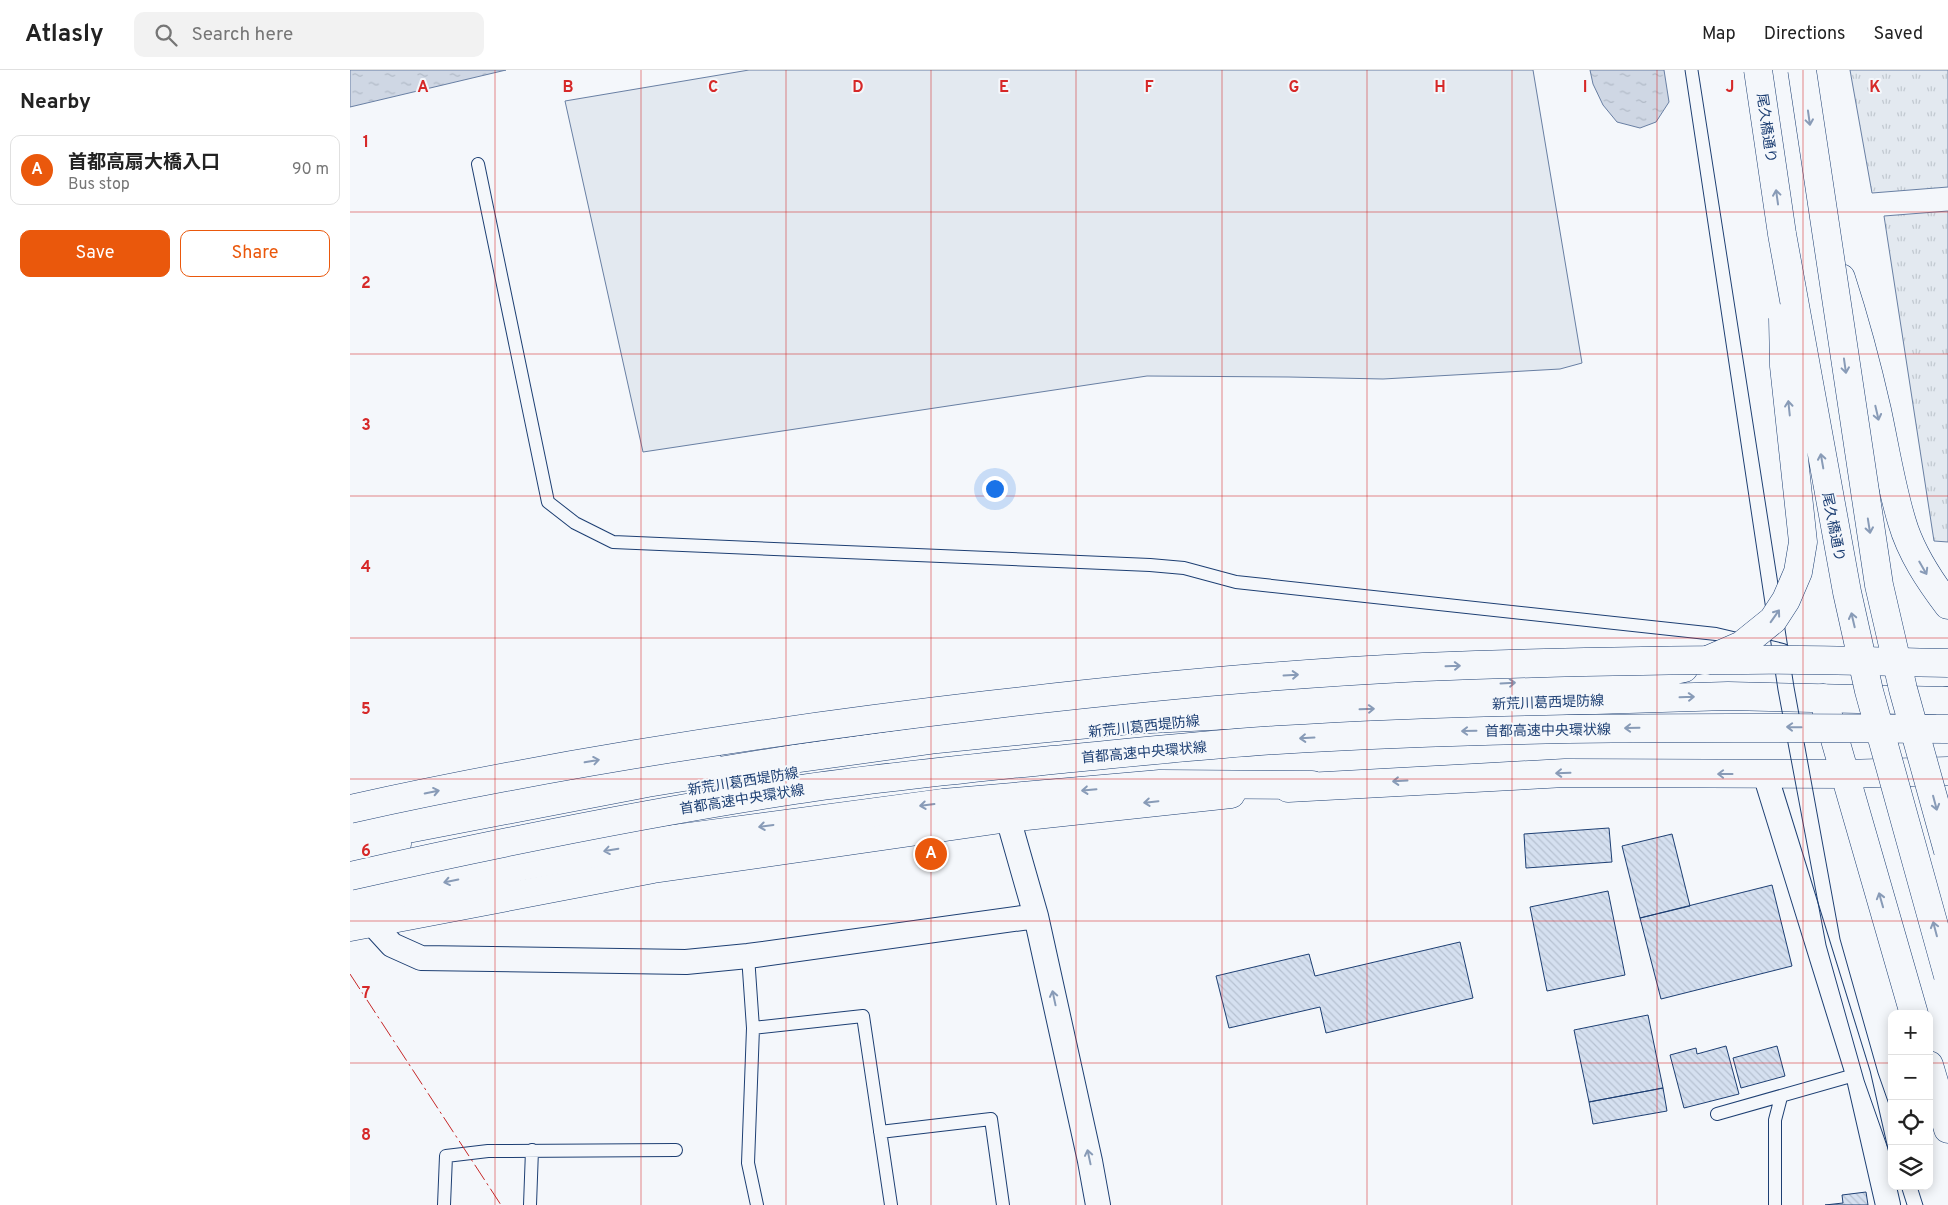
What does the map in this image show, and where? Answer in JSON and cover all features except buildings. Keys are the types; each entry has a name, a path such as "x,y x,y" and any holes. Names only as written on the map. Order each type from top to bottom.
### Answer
{"main road":[{"name":"尾久橋通り","path":"1758,70 1782,234 1846,592 1869,691 1948,976"},
{"path":"1802,70 1879,585 1903,689 1948,851"},
{"path":"1825,231 1854,319 1902,522 1913,552 1948,605"},
{"path":"350,826 648,769 937,727 1130,704 1279,694 1614,678 1660,673 1690,667 1724,654 1742,645 1774,620 1786,600 1798,572 1803,542 1784,366 1782,234"},
{"path":"350,809 502,777 645,752 800,728 1105,691 1274,676 1423,667 1748,660 1948,663"},
{"name":"新荒川葛西堤防線","path":"350,854 680,790 940,750 1104,730 1272,713 1709,697 1823,698 1947,703"},
{"path":"1823,698 1913,1010"},
{"path":"970,735 1130,704"},
{"path":"350,840 647,783 793,759 937,739 1130,720 1272,713"},
{"name":"首都高速中央環状線","path":"350,876 513,840 797,790 940,772 1121,753 1274,740 1421,732 1721,726 1948,729"},
{"path":"350,903 518,866 658,841 943,803 1056,792 1160,784 1312,785 1565,773 1844,774 1948,771"},
{"path":"361,925 653,869 1008,818 1312,785"},
{"path":"1933,1078 1948,1129"}],"street":[{"path":"1765,774 1858,1074 1888,1205"},
{"path":"1008,818 1036,916 1098,1205"},
{"path":"361,925 392,945 421,958 686,962 748,956 1036,916"}],"lane":[{"path":"478,164 548,502 576,522 613,542 1184,568 1236,582 1716,634 1877,672 1948,674"},
{"path":"748,956 753,1028 748,1163 757,1205"},
{"path":"753,1028 862,1016 890,1205"},
{"path":"1717,1114 1858,1074"},
{"path":"1775,1205 1775,1120 1781,1097"},
{"path":"880,1132 990,1119 1003,1205"},
{"path":"530,1205 532,1150"},
{"path":"444,1205 446,1156 488,1151 676,1150"}],"green space":[{"path":"749,70 1533,70 1582,363 1560,369 1383,379 1147,376 643,452 565,101"},
{"path":"1850,70 1948,70 1948,187 1872,193"},
{"path":"1948,211 1948,542 1934,541 1884,216"}],"water":[{"path":"350,70 506,70 350,107"},
{"path":"1590,70 1664,70 1669,102 1656,122 1640,128 1617,122 1603,105 1593,84"}],"tram line":[{"path":"1685,70 1778,690 1826,945 1864,1080 1888,1149"},
{"path":"1698,70 1794,687 1840,939 1878,1073 1888,1102"},
{"path":"1902,1190 1907,1205"},
{"path":"1918,1190 1923,1205"}],"power":[{"path":"350,974 501,1205"}],"place":[{"name":"首都高扇大橋入口","path":"931,854"}]}
